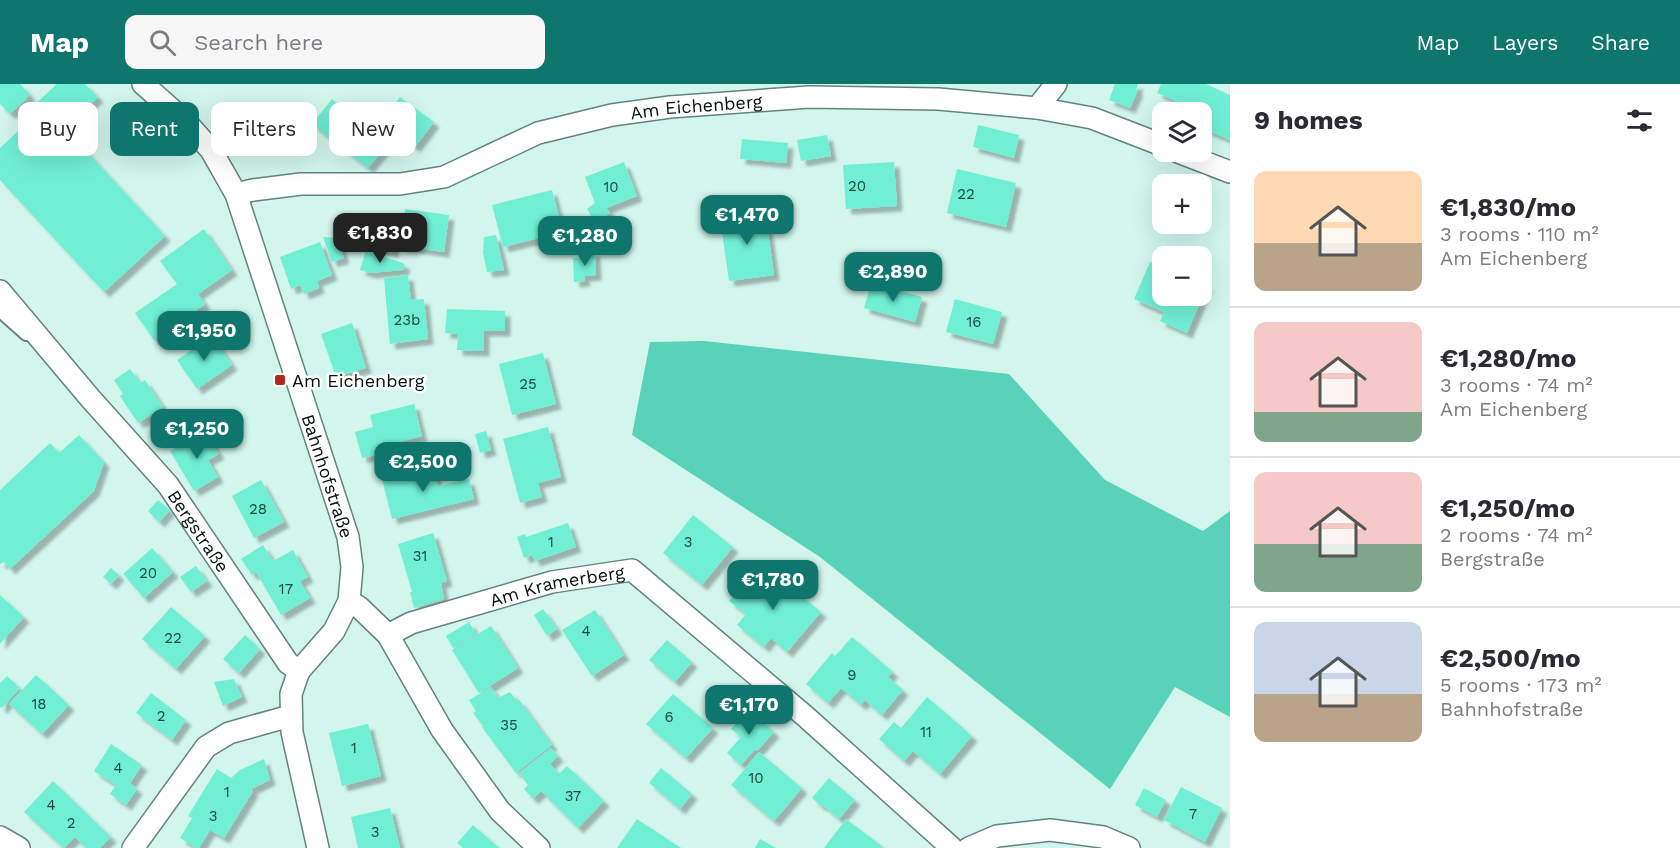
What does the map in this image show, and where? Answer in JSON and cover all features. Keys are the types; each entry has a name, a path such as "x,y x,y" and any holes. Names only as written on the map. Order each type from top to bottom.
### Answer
{"street":[{"name":"Bahnhofstraße","path":"143,84 186,122 211,150 236,194 348,537 352,567 349,601"},
{"path":"1038,108 1056,84"},
{"name":"Am Eichenberg","path":"236,194 301,184 400,184 444,177 538,134 612,115 670,107 810,97 938,99 1038,108 1092,118 1152,141"},
{"path":"1204,162 1230,172"},
{"name":"Bergstraße","path":"0,291 42,343 168,485 288,663 299,671"},
{"name":"Am Kramerberg","path":"388,635 411,623 552,582 632,570 805,716 952,848"},
{"path":"318,848 294,741 290,716 291,694 299,671 334,631 349,601 359,607 388,635 442,730 500,811 539,848"},
{"path":"133,848 206,747 230,733 290,716"},
{"path":"969,848 997,836 1050,830 1103,837 1129,848"},
{"path":"0,837 19,848"}],"lane":[{"name":"Bergstraße","path":"0,312 25,335 42,343"}],"green space":[{"path":"704,341 1009,374 1105,480 1203,531 1230,511 1230,717 1175,687 1110,789 820,557 632,435 650,342"}],"building":[{"path":"0,84 20,84 30,95 23,102 18,102 18,106 10,114 0,104"},
{"path":"57,84 85,84 98,97 93,102 38,102"},
{"path":"1115,84 1138,84 1136,89 1138,90 1130,108 1109,100"},
{"path":"1161,84 1206,84 1230,95 1230,140 1212,132 1212,102 1175,102 1157,93"},
{"path":"400,97 407,102 396,102"},
{"path":"329,103 329,137 317,128 317,118"},
{"path":"416,109 434,122 416,146"},
{"path":"978,125 1019,135 1014,158 973,147"},
{"path":"18,131 18,156 91,156 165,236 104,292 0,180 0,148"},
{"path":"827,135 831,156 801,161 797,140"},
{"path":"742,139 788,143 786,163 740,159"},
{"path":"353,156 378,156 368,168"},
{"path":"624,162 637,196 606,208 610,213 596,223 587,209 595,203 585,177"},
{"path":"894,162 897,206 846,209 843,165"},
{"path":"957,169 1016,183 1006,227 947,213"},
{"path":"552,190 563,232 503,247 492,205"},
{"path":"405,209 449,215 444,252 400,246"},
{"path":"765,211 774,275 729,281 720,218"},
{"path":"367,226 397,230 393,252 364,247"},
{"path":"204,229 232,270 198,294 205,304 154,340 135,313 177,284 160,261"},
{"path":"496,235 504,270 487,272 483,253 484,237"},
{"path":"323,237 338,238 344,258 332,262"},
{"path":"320,242 332,275 317,281 319,288 304,294 300,285 291,289 280,257"},
{"path":"366,250 405,264 403,270 370,273 360,270"},
{"path":"595,251 596,275 584,276 585,281 574,282 573,258 584,258 584,252"},
{"path":"1150,262 1152,263 1152,306 1198,306 1187,333 1160,321 1164,312 1134,299"},
{"path":"408,275 411,300 424,299 428,339 390,344 384,278"},
{"path":"871,283 922,297 915,322 864,308"},
{"path":"955,299 1002,312 993,344 946,332"},
{"path":"447,309 505,311 505,331 484,331 484,351 457,350 458,334 445,333"},
{"path":"352,323 366,368 336,377 321,334"},
{"path":"212,336 232,365 197,389 177,360"},
{"path":"543,353 556,404 512,415 499,364"},
{"path":"130,369 140,383 145,380 163,407 138,423 120,396 123,394 114,380"},
{"path":"414,404 422,436 388,445 389,452 362,458 355,432 373,427 370,415"},
{"path":"548,427 561,477 538,483 542,497 520,503 503,439"},
{"path":"205,430 219,454 208,460 218,477 194,491 170,451"},
{"path":"486,431 491,450 480,453 475,434"},
{"path":"79,435 104,462 94,491 10,569 4,562 0,564 0,490 50,443 59,453"},
{"path":"433,467 438,486 469,479 474,499 392,519 382,479"},
{"path":"261,480 284,522 254,538 232,496"},
{"path":"158,500 170,510 159,522 148,511"},
{"path":"693,515 733,547 702,585 663,553"},
{"path":"568,523 576,547 535,561 532,555 524,558 517,537 525,534 526,537"},
{"path":"433,533 447,581 441,583 444,599 414,608 410,592 412,592 398,544"},
{"path":"263,545 273,561 293,550 308,577 300,581 310,598 281,615 256,572 252,575 241,559"},
{"path":"152,548 173,572 144,598 123,574"},
{"path":"196,566 207,581 191,592 180,577"},
{"path":"757,567 788,592 791,588 821,612 787,652 771,638 764,647 737,625 746,614 729,601"},
{"path":"111,568 119,575 111,584 103,577"},
{"path":"0,595 24,617 0,644"},
{"path":"171,607 205,636 176,669 142,639"},
{"path":"543,609 557,629 547,636 534,615"},
{"path":"595,610 624,655 592,676 562,630"},
{"path":"469,622 476,634 453,648 446,636"},
{"path":"491,626 518,668 479,693 452,650"},
{"path":"245,635 260,649 239,673 223,659"},
{"path":"852,637 893,672 888,677 903,690 882,715 865,700 861,705 841,688 828,703 806,684 832,653 835,656"},
{"path":"667,640 692,662 675,682 649,660"},
{"path":"36,675 69,705 42,734 9,704"},
{"path":"7,676 20,688 2,708 0,707 0,683"},
{"path":"234,679 242,697 223,706 214,682"},
{"path":"491,687 498,698 510,692 517,701 519,700 552,745 516,773 482,727 473,713 476,711 469,700"},
{"path":"151,693 186,720 172,740 136,713"},
{"path":"673,694 713,728 686,758 646,724"},
{"path":"927,697 972,736 940,774 913,751 904,761 879,739 894,722 901,728"},
{"path":"749,709 774,732 741,765 727,753 741,737 731,729"},
{"path":"368,724 381,776 342,786 329,733"},
{"path":"111,744 142,765 130,783 137,789 126,805 110,794 116,785 94,771"},
{"path":"551,748 558,756 550,764 559,774 567,766 604,801 578,828 541,791 533,799 524,789 528,785 519,773"},
{"path":"759,752 802,788 774,821 731,785"},
{"path":"264,759 270,780 251,789 253,791 224,838 210,830 197,848 180,838 192,818 188,816 217,769 231,778 240,770"},
{"path":"661,768 692,794 680,809 649,783"},
{"path":"829,778 855,800 839,819 812,798"},
{"path":"53,781 111,837 100,848 86,848 75,837 64,848 24,812"},
{"path":"1181,787 1222,808 1205,842 1164,820"},
{"path":"1144,788 1166,800 1157,817 1135,805"},
{"path":"390,808 400,848 358,848 351,817"},
{"path":"637,819 681,848 617,848"},
{"path":"846,819 882,846 880,848 824,848"},
{"path":"473,825 499,848 463,848 457,843"},
{"path":"760,839 769,844 776,848 755,848"}],"place":[{"name":"Am Eichenberg","path":"280,380"}]}
